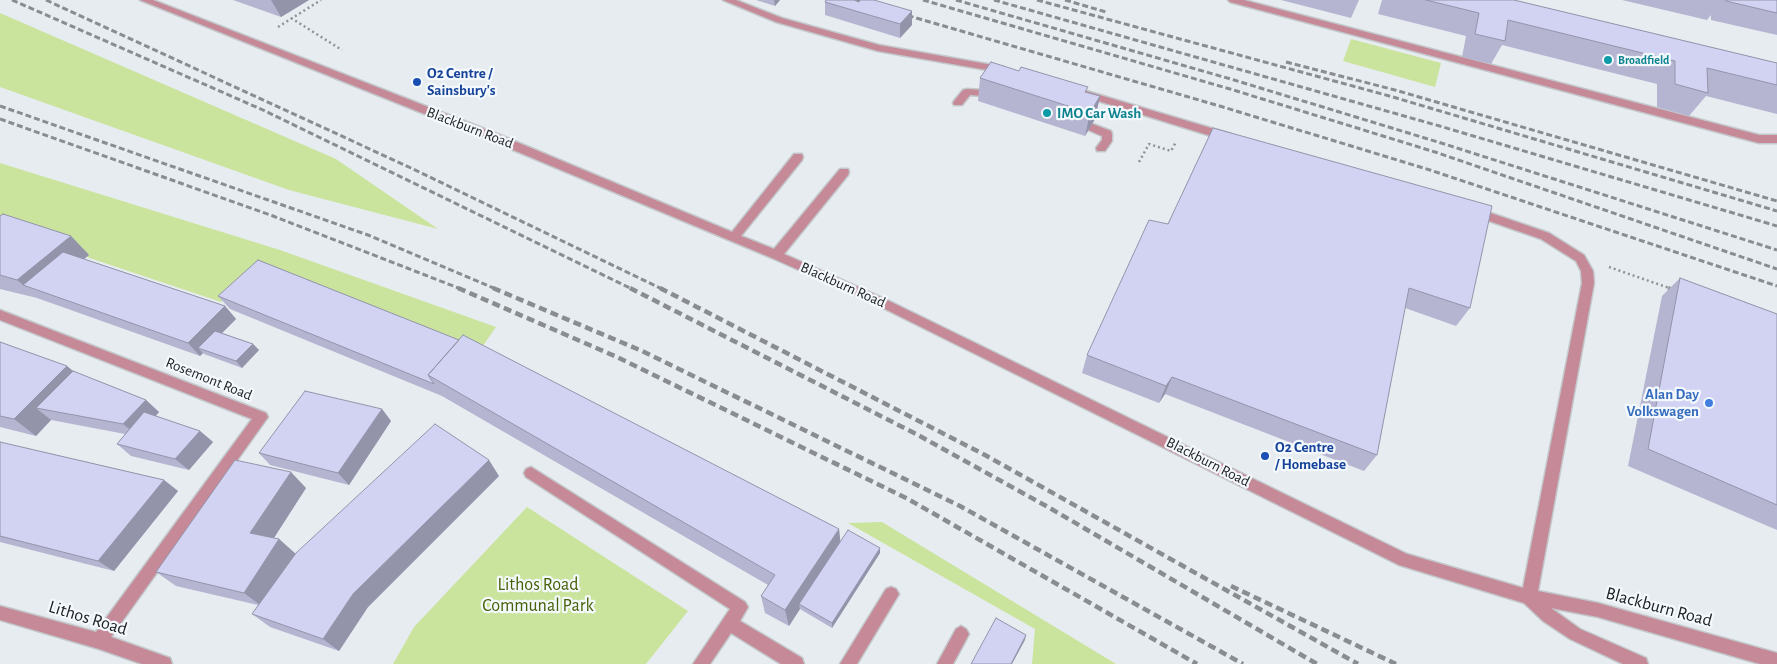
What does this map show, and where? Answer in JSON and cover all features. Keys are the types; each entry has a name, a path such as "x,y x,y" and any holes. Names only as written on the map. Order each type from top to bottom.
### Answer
{"street":[{"name":"Blackburn Road","path":"145,0 500,140 776,255 890,306 1404,560 1529,597 1598,610 1777,661"},
{"path":"728,0 779,20 878,48 1019,73"},
{"path":"1233,0 1759,139 1777,139"},
{"path":"1074,90 1241,141"},
{"path":"958,103 967,92 983,93"},
{"path":"1090,127 1107,134 1107,141 1101,148"},
{"path":"734,237 798,157"},
{"path":"776,255 844,172"},
{"path":"1467,209 1545,236 1580,258 1587,271 1588,283 1529,597"},
{"name":"Rosemont Road","path":"0,315 261,417 99,640"},
{"path":"531,473 740,607 701,664"},
{"path":"848,664 891,594"},
{"name":"Blackburn Road","path":"1529,597 1548,616 1575,634 1640,664"},
{"name":"Lithos Road","path":"0,613 99,640 164,664"},
{"path":"729,623 796,664"},
{"path":"945,664 962,634"}],"path":[{"path":"278,27 321,0"},
{"path":"291,18 342,50"},
{"path":"1139,162 1149,144 1172,151 1185,124"},
{"path":"1580,258 1681,293"}],"green space":[{"path":"0,13 336,159 438,229 289,190 0,87"},
{"path":"1351,39 1441,63 1435,87 1343,61"},
{"path":"0,163 280,250 496,327 480,350 265,265 221,302 15,233 0,245"},
{"name":"Lithos Road Communal Park","path":"527,507 688,611 646,664 393,664 414,627"},
{"path":"882,522 1116,664 1032,664 1035,629 848,523"}],"building":[{"path":"826,0 854,0 859,2 860,0 874,0 912,11 900,24 825,2"},
{"path":"1426,0 1514,0 1777,63 1777,85 1707,68 1708,93 1675,84 1675,61 1508,20 1505,41 1475,34 1479,13"},
{"path":"1777,0 1777,13 1726,1"},
{"path":"991,62 1019,71 1021,67 1088,87 1085,92 1100,96 1090,113 980,78"},
{"path":"1213,128 1492,206 1470,308 1409,288 1377,455 1172,377 1166,386 1087,355 1149,220 1168,224"},
{"path":"3,214 71,236 17,280 0,275 0,216"},
{"path":"63,252 225,306 188,343 23,285"},
{"path":"258,260 459,340 428,375 434,384 218,296"},
{"name":"Alan Day Volkswagen","path":"1680,278 1777,314 1777,505 1648,449"},
{"path":"215,331 253,344 236,361 198,348"},
{"path":"463,335 839,529 785,610 761,596 775,575 428,375"},
{"path":"0,342 67,366 14,419 0,416"},
{"path":"73,371 146,400 123,424 36,408"},
{"path":"305,391 382,409 338,473 259,453"},
{"path":"144,412 200,431 175,459 117,444"},
{"path":"435,424 489,460 353,594 323,639 252,614 296,553"},
{"path":"0,442 164,480 98,561 0,536"},
{"path":"235,460 291,472 250,533 279,539 244,593 156,572"},
{"path":"848,530 880,548 832,623 799,604"},
{"path":"996,618 1026,635 1011,664 971,664"}],"railway":[{"path":"12,0 263,110 631,289"},
{"path":"46,0 411,168 661,289"},
{"path":"854,0 872,5"},
{"path":"923,0 1230,89 1435,152 1777,269"},
{"path":"956,0 1234,80 1438,142 1777,250"},
{"path":"994,0 1443,127 1777,226"},
{"path":"1037,0 1393,97 1777,211"},
{"path":"1065,0 1106,12"},
{"path":"899,13 1223,107 1430,170 1777,286"},
{"path":"1286,62 1395,90 1777,201"},
{"path":"0,106 368,235 496,289"},
{"path":"0,119 273,216 461,289"},
{"path":"458,288 617,357 908,499 1197,664"},
{"path":"493,288 642,351 960,506 1243,664"},
{"path":"631,289 918,435 1048,507 1317,664"},
{"path":"661,289 985,455 1358,664"},
{"path":"1231,586 1396,664"}],"place":[{"name":"Broadfield","path":"1608,60"},
{"name":"O2 Centre / Sainsbury's","path":"417,82"},
{"name":"IMO Car Wash","path":"1047,113"},
{"name":"Alan Day Volkswagen","path":"1709,403"},
{"name":"O2 Centre / Homebase","path":"1265,456"}]}
